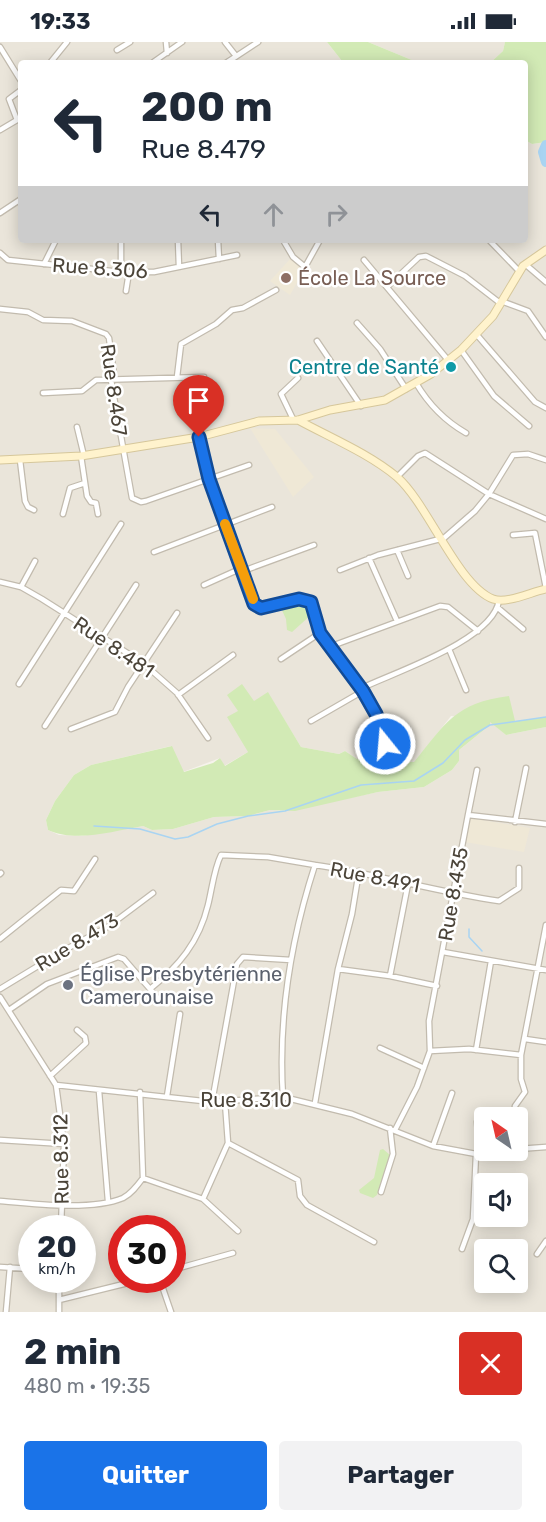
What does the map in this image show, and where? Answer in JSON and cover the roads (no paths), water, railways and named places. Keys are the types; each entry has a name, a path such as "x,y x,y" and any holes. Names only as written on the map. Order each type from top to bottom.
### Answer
{"street":[{"path":"52,60 67,42"},
{"path":"117,50 130,42"},
{"path":"166,42 167,53"},
{"path":"156,60 182,42"},
{"path":"225,42 236,57"},
{"path":"231,60 258,42"},
{"path":"0,47 18,76"},
{"path":"0,130 17,120 9,99 18,92"},
{"path":"0,213 18,201"},
{"path":"44,264 54,243"},
{"path":"121,243 122,272"},
{"path":"178,243 179,267"},
{"path":"219,243 219,259"},
{"path":"285,243 293,257 306,267 318,243"},
{"path":"492,243 519,271"},
{"path":"0,460 83,456 199,437 259,422 295,420 330,410 385,400 416,383 461,350 477,335 501,302 519,271 525,264 546,250"},
{"name":"Rue 8.306","path":"0,253 8,260 122,272 154,272 237,255"},
{"path":"388,286 419,257 426,256 465,276 501,302 528,311 546,337"},
{"path":"364,260 448,360"},
{"path":"525,264 546,282"},
{"path":"126,291 129,272"},
{"path":"177,377 181,344 216,324 232,310 243,308 276,290"},
{"name":"Rue 8.467","path":"0,309 28,312 43,320 72,321 106,334 114,375 111,380 132,498 141,502 146,501 209,479"},
{"path":"357,323 380,349 406,389"},
{"path":"477,335 535,402 546,408"},
{"path":"317,341 361,405"},
{"path":"461,350 494,396 529,426"},
{"path":"43,393 82,391 96,380 204,377"},
{"path":"298,378 281,394 295,420 372,460 397,477 417,498 441,540 477,585 523,629"},
{"path":"416,383 426,400 443,418 466,433"},
{"path":"77,427 88,500 96,503 98,514"},
{"path":"199,437 209,479 257,607 299,599 312,604 320,633 362,690 376,714 385,744"},
{"path":"397,477 418,456 425,453 489,494 546,519"},
{"path":"340,570 369,558 441,540 459,527 489,494 513,455 528,454 546,460"},
{"path":"20,460 25,501 28,507 34,510"},
{"path":"209,479 249,465"},
{"path":"63,514 70,488 85,483"},
{"path":"154,552 272,507"},
{"path":"19,684 66,614 121,524"},
{"path":"311,720 362,690 449,649 478,631 499,604 546,588 535,533 513,536"},
{"path":"204,585 314,544"},
{"path":"397,550 408,576"},
{"path":"369,558 397,621"},
{"path":"21,587 35,561"},
{"name":"Rue 8.481","path":"0,582 21,587 143,663 178,695 208,738"},
{"path":"45,726 136,585"},
{"path":"329,647 444,606 478,631"},
{"path":"71,729 113,714 143,663 177,613"},
{"path":"281,658 320,633"},
{"path":"449,649 466,690"},
{"path":"178,695 233,655"},
{"path":"515,822 526,768"},
{"name":"Rue 8.435","path":"392,1129 424,1068 430,1051 429,1021 477,771"},
{"path":"468,815 546,824"},
{"path":"150,989 178,966 186,955 207,908 221,855 268,857 315,865"},
{"path":"0,939 61,890 75,891 96,859"},
{"name":"Rue 8.491","path":"284,1097 282,1040 291,960 305,897 315,865 359,871 408,884 499,901 519,888 519,868"},
{"path":"315,1103 338,969 359,871"},
{"path":"390,976 408,884"},
{"name":"Rue 8.473","path":"0,989 61,951 109,926 153,893"},
{"path":"515,1107 525,1092 521,1079 520,1055 546,925"},
{"path":"443,952 546,970"},
{"path":"9,1010 47,984 121,957 162,1003"},
{"path":"212,1102 237,964 243,957 291,960"},
{"path":"476,1050 491,961"},
{"path":"338,969 390,976 437,986"},
{"name":"Rue 8.312","path":"0,997 56,1085 64,1144 62,1215"},
{"path":"167,1096 180,1014"},
{"path":"51,1076 86,1044 85,1037 77,1030"},
{"path":"525,1039 546,1042"},
{"path":"380,1048 424,1068"},
{"path":"430,1051 476,1050 520,1055"},
{"name":"Rue 8.310","path":"56,1085 99,1091 140,1092 212,1102 284,1097 315,1103 392,1129 433,1146 474,1153"},
{"path":"99,1091 108,1201"},
{"path":"0,1201 62,1206 124,1198 143,1179 140,1092"},
{"path":"433,1146 452,1093"},
{"path":"203,1198 228,1143 225,1102"},
{"path":"381,1192 393,1154 392,1129"},
{"path":"0,1140 64,1144"},
{"path":"228,1143 298,1180 300,1196 307,1205 344,1223 374,1242"},
{"path":"528,1149 546,1148"},
{"path":"462,1250 473,1219 477,1161"},
{"path":"143,1179 203,1198 238,1231"},
{"path":"537,1254 546,1241"},
{"path":"186,1266 233,1254"},
{"path":"0,1267 18,1268"},
{"path":"6,1312 10,1267"},
{"path":"59,1300 108,1288"},
{"path":"59,1293 59,1312"},
{"path":"164,1293 171,1312"}],"waterway":[{"path":"546,145 543,152 546,162"},
{"path":"94,826 140,829 175,839 188,837 217,824 248,816 285,811 361,785 414,781 443,763 465,740 490,725 546,717"},
{"path":"469,929 469,937 482,951"}],"place":[{"name":"École La Source","path":"286,278"},
{"name":"Centre de Santé","path":"451,367"},
{"name":"Église Presbytérienne Camerounaise","path":"68,985"}]}
